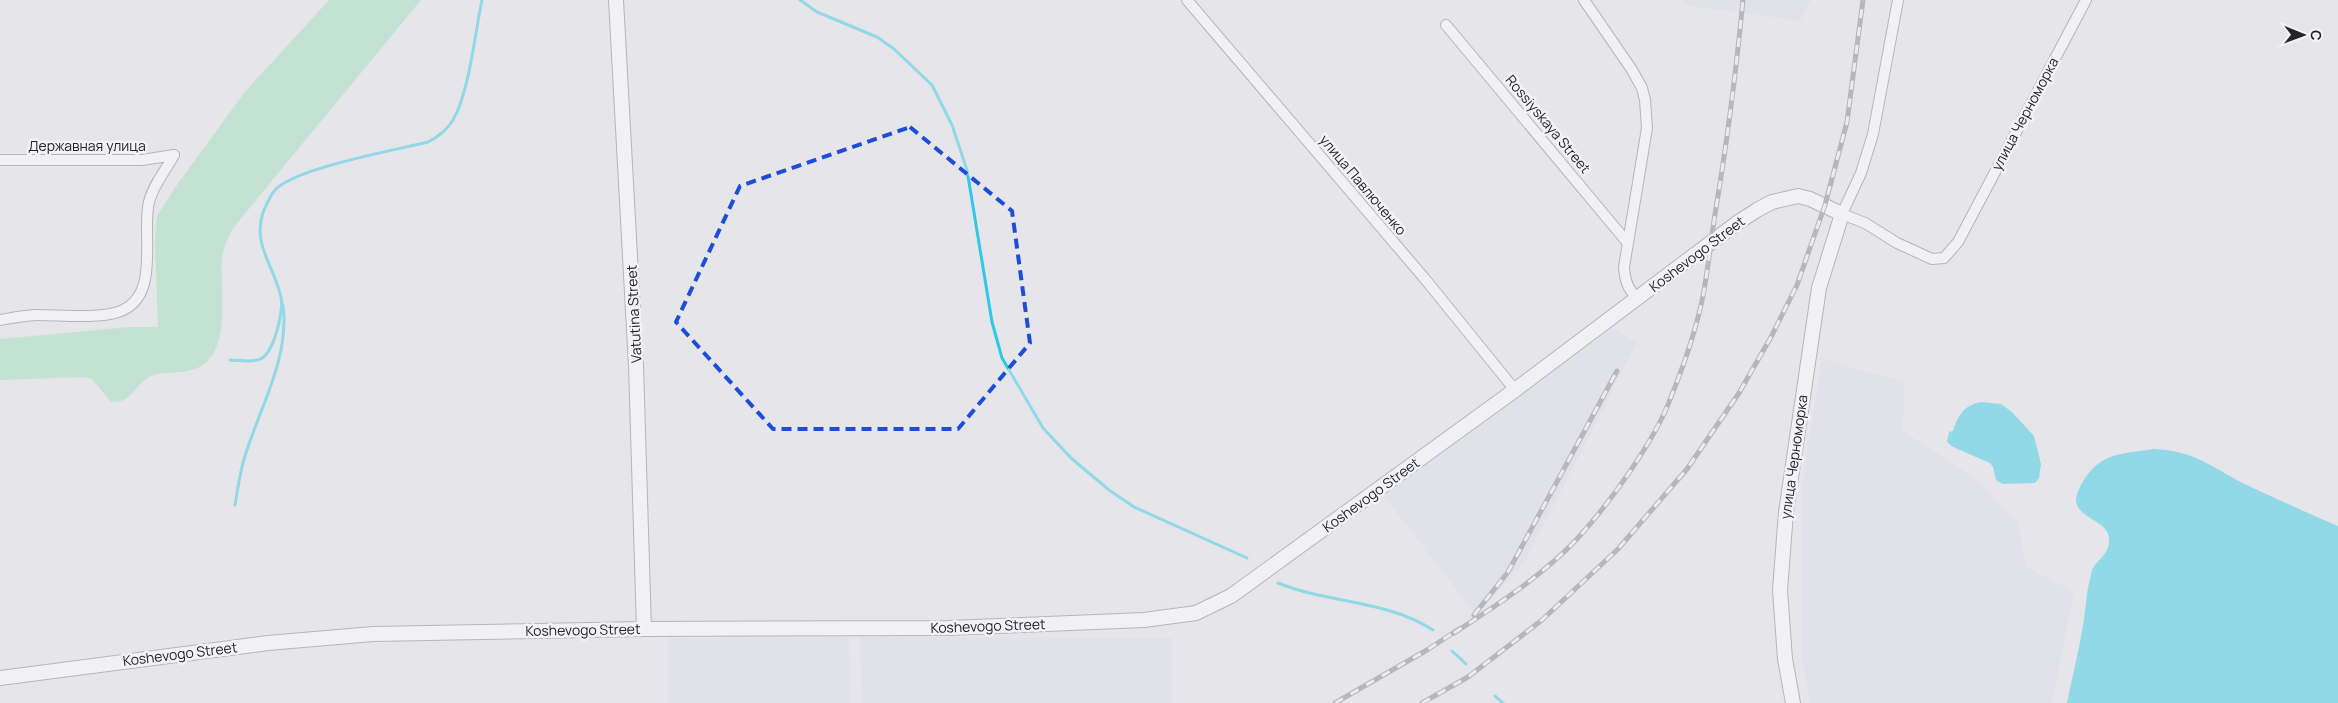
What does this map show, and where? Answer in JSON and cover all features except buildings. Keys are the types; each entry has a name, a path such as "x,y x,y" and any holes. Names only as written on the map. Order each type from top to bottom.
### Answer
{"street":[{"name":"Vatutina Street","path":"616,0 636,356 644,629"},
{"name":"улица Павлюченко","path":"1187,0 1425,280 1515,390"},
{"path":"1584,0 1632,70 1642,88 1645,100 1647,128 1627,242 1625,280 1630,290 1638,299"},
{"name":"улица Черноморка","path":"1793,703 1785,659 1780,590 1786,522 1813,321 1820,288 1842,214 1861,173 1873,134 1898,0"},
{"name":"улица Черноморка","path":"1842,214 1865,223 1926,257 1939,260 1944,258 1958,242 2086,0"},
{"name":"Rossiyskaya Street","path":"1446,25 1627,242"},
{"name":"Державная улица","path":"0,160 126,161 174,155 153,189 148,203 145,279 142,289 127,307 118,312 106,314 34,315 0,320"},
{"name":"Koshevogo Street","path":"0,678 192,652 328,637 411,633 644,629 948,628 1144,620 1196,613 1231,596 1515,390 1737,223 1772,202 1798,196 1810,199 1842,214"}],"highlighted area":[{"path":"910,127 1012,211 1030,343 958,429 773,429 676,322 740,186"}],"shaded area":[{"path":"1683,0 1811,0 1800,21 1682,5"},
{"path":"1612,328 1637,342 1526,560 1476,615 1384,496"},
{"path":"1822,359 1904,382 1903,431 1977,480 2017,522 2027,567 2074,592 2052,703 1811,703 1801,656 1801,490"},
{"path":"849,637 850,703 668,703 668,638"},
{"path":"860,637 1172,638 1172,703 862,703"}],"green space":[{"path":"329,0 421,0 233,228 222,257 222,319 220,335 215,350 207,361 190,371 154,375 142,382 130,396 119,402 111,402 92,379 84,377 0,380 0,339 130,327 158,327 155,243 157,216 174,189 244,93"}],"water":[{"path":"1981,402 2001,404 2012,412 2034,436 2041,464 2039,478 2035,483 2003,484 1996,480 1990,463 1953,447 1947,442 1949,432 1953,431 1962,412 1966,408"},
{"path":"2153,449 2168,450 2194,457 2253,488 2338,526 2338,703 2067,703 2084,619 2091,572 2106,551 2109,543 2109,536 2106,530 2085,515 2077,505 2077,494 2089,473 2104,460 2121,454"}],"waterway":[{"path":"230,360 250,361 260,359 270,349 277,331 282,303 281,297 265,254 260,233 264,210 275,190 303,174 347,161 428,142 445,130 453,120 463,95 482,0"},
{"path":"800,0 817,12 877,37 894,49 932,85 952,125 967,170 992,322 1002,358 1043,428 1071,458 1109,490 1134,507 1247,558"},
{"path":"235,505 243,462 278,363 284,324 283,305"},
{"path":"1278,583 1317,595 1376,607 1414,620 1433,630"},
{"path":"1452,651 1466,664"},
{"path":"1495,696 1503,703"}],"railway":[{"path":"1454,633 1534,578 1577,539 1617,490 1643,452 1664,414 1689,347 1703,296 1727,134 1743,0"},
{"path":"1422,703 1468,677 1542,620 1618,549 1687,469 1739,393 1771,337 1797,285 1825,205 1847,122 1863,0"},
{"path":"1474,615 1508,572 1617,371"},
{"path":"1335,703 1427,650 1459,629"}]}
